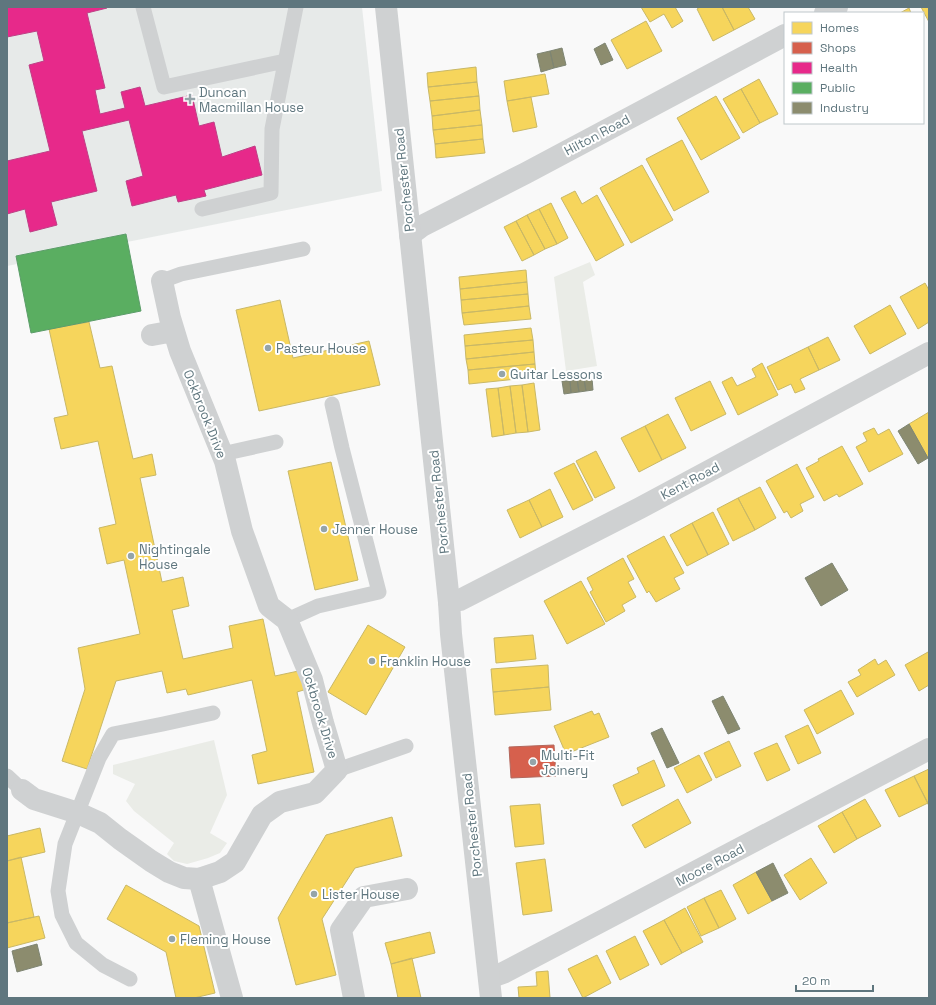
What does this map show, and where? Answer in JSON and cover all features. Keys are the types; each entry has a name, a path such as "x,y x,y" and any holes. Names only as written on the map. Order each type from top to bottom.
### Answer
{"street":[{"name":"Porchester Road","path":"386,7 452,642 490,988"},
{"path":"828,12 837,7"},
{"name":"Hilton Road","path":"410,235 422,226 526,173 784,36"},
{"name":"Ockbrook Drive","path":"14,783 34,799 78,812 100,823 126,844 169,872 184,878 199,879 220,872 235,862 262,815 280,802 315,793 337,770 312,680 286,620 269,606 242,531 225,460 180,351 170,318 162,281"},
{"path":"152,335 174,330"},
{"name":"Kent Road","path":"449,602 460,600 633,511 929,354"},
{"name":"Moore Road","path":"490,988 503,974 929,749"},
{"path":"199,879 232,998"},
{"path":"354,998 341,930 364,897 408,889"}],"lane":[{"path":"143,7 164,87 285,61"},
{"path":"202,209 271,193 272,129 296,7"},
{"path":"162,281 181,274 302,249"},
{"path":"286,620 318,606 379,592 332,404"},
{"path":"222,454 276,442"},
{"path":"130,979 103,965 76,943 62,915 58,891 65,844 99,758 113,734 213,712"},
{"path":"337,770 406,746"}],"shaded area":[{"name":"Duncan Macmillan House","path":"7,7 362,7 382,191 7,266"},
{"path":"590,262 595,275 583,282 597,366 566,371 554,277"},
{"path":"214,740 227,795 210,833 227,843 220,853 208,858 187,864 174,861 167,854 174,843 134,811 126,801 135,784 113,774 113,765"}],"building: Homes":[{"path":"641,7 675,7 683,21 672,28 664,14 650,22"},
{"path":"700,7 722,7 734,30 713,41 697,9"},
{"path":"722,7 748,7 755,19 734,30"},
{"path":"921,7 929,7 929,22 924,12"},
{"path":"909,8 911,12 902,12"},
{"path":"646,21 662,51 627,69 611,40"},
{"path":"476,67 477,82 428,87 427,73"},
{"path":"545,74 549,94 507,101 504,81"},
{"path":"759,79 778,114 760,123 741,89"},
{"path":"477,82 479,96 430,101 428,87"},
{"path":"741,89 760,123 743,133 723,99"},
{"path":"479,96 480,110 432,116 430,101"},
{"path":"716,96 740,138 701,160 677,118"},
{"path":"531,97 537,127 513,132 507,101"},
{"path":"480,110 482,125 433,130 432,116"},
{"path":"482,125 483,139 435,144 433,130"},
{"path":"483,139 485,153 436,158 435,144"},
{"path":"682,140 709,192 674,211 646,159"},
{"path":"642,165 673,220 631,243 600,188"},
{"path":"575,191 582,204 597,195 624,245 596,261 561,198"},
{"path":"551,203 568,238 557,244 539,209"},
{"path":"539,209 557,244 545,249 527,215"},
{"path":"527,215 545,249 534,255 516,221"},
{"path":"516,221 534,255 522,261 504,227"},
{"path":"526,270 527,282 460,289 459,277"},
{"path":"527,282 528,294 461,300 460,289"},
{"path":"925,283 929,290 929,322 918,329 900,297"},
{"path":"528,294 529,306 462,313 461,300"},
{"name":"Pasteur House","path":"280,300 293,358 369,341 380,385 259,411 236,310"},
{"path":"890,305 906,334 870,354 854,326"},
{"path":"529,306 531,319 464,325 462,313"},
{"name":"Nightingale House","path":"89,322 100,368 112,366 133,459 152,454 156,475 140,478 162,582 183,577 189,606 172,610 183,659 233,648 229,626 263,619 275,676 303,670 307,689 297,692 314,772 258,784 252,755 267,751 252,680 188,695 186,689 167,693 162,671 116,681 87,769 62,761 85,689 78,648 140,634 124,560 107,564 99,528 116,524 98,441 61,449 54,418 68,415 49,329"},
{"path":"531,328 533,340 465,346 464,335"},
{"path":"828,337 840,360 819,370 808,347"},
{"path":"533,340 534,352 466,359 465,346"},
{"path":"808,347 819,370 800,379 805,389 795,393 791,384 778,390 767,367"},
{"path":"534,352 535,364 468,370 466,359"},
{"path":"762,363 778,395 738,415 722,382 732,377 737,386 756,377 752,369"},
{"name":"Guitar Lessons","path":"535,364 536,377 469,384 468,370"},
{"path":"710,381 726,414 691,431 675,398"},
{"path":"534,383 540,430 528,432 522,385"},
{"path":"522,385 528,432 516,433 510,386"},
{"path":"510,386 516,433 504,435 498,388"},
{"path":"498,388 504,435 492,437 486,389"},
{"path":"929,412 929,457 928,458 909,424"},
{"path":"668,414 686,448 662,460 645,426"},
{"path":"645,426 662,460 639,472 621,438"},
{"path":"874,428 878,435 889,429 903,454 869,472 856,447 867,441 863,433"},
{"path":"842,446 863,484 839,497 837,494 824,501 806,468 819,461 818,459"},
{"path":"596,451 615,488 595,498 576,461"},
{"name":"Jenner House","path":"331,462 358,580 315,590 288,471"},
{"path":"574,463 593,500 573,510 554,473"},
{"path":"797,464 814,497 800,504 803,511 791,518 787,511 784,513 766,481"},
{"path":"760,487 776,518 755,530 738,498"},
{"path":"550,489 563,517 542,527 529,500"},
{"path":"738,498 755,530 733,541 717,509"},
{"path":"529,500 542,527 520,538 507,510"},
{"path":"713,512 729,544 708,555 692,523"},
{"path":"692,523 708,555 687,566 670,535"},
{"path":"664,536 684,573 674,578 680,589 656,602 649,591 647,593 627,556"},
{"path":"623,558 634,579 628,582 636,597 622,605 625,611 606,622 590,592 593,590 587,578"},
{"path":"581,581 605,624 567,644 544,601"},
{"name":"Franklin House","path":"368,625 405,647 366,715 328,692"},
{"path":"533,635 536,659 496,663 494,638"},
{"path":"928,652 929,685 919,691 905,665"},
{"path":"875,659 878,665 886,660 895,675 857,697 848,682 861,675 858,670"},
{"path":"548,665 549,687 493,692 491,669"},
{"path":"549,687 551,710 495,715 493,692"},
{"path":"841,690 854,714 817,734 804,710"},
{"path":"592,711 594,715 599,713 609,737 566,754 554,726"},
{"path":"808,725 821,753 798,764 785,736"},
{"path":"729,741 741,766 716,778 704,753"},
{"path":"777,743 790,770 767,781 754,753"},
{"path":"699,755 712,780 687,793 674,768"},
{"path":"654,760 665,786 622,806 613,785 639,773 637,768"},
{"path":"929,769 929,806 914,776"},
{"path":"914,776 928,803 899,817 885,790"},
{"path":"678,799 691,823 645,848 632,825"},
{"path":"865,799 881,826 857,839 842,812"},
{"path":"540,804 544,844 515,847 510,806"},
{"path":"842,812 857,839 834,853 818,826"},
{"name":"Lister House","path":"392,817 402,856 355,868 322,919 336,975 296,985 278,918 303,874 326,835"},
{"path":"40,828 45,852 7,861 7,836"},
{"path":"21,857 34,917 7,923 7,861"},
{"path":"811,858 827,883 800,900 784,875"},
{"path":"545,859 552,911 523,915 516,863"},
{"path":"756,872 772,901 748,914 733,885"},
{"name":"Fleming House","path":"126,885 199,926 215,993 194,998 176,998 166,952 107,919"},
{"path":"721,890 736,919 719,928 704,898"},
{"path":"704,898 719,928 701,936 687,907"},
{"path":"685,908 703,942 682,953 664,920"},
{"path":"39,916 45,938 7,948 7,923"},
{"path":"664,920 682,953 661,965 643,931"},
{"path":"430,932 435,953 391,964 385,943"},
{"path":"635,936 649,965 620,980 606,951"},
{"path":"597,955 611,983 583,998 568,969"},
{"path":"412,958 421,998 398,998 391,964"},
{"path":"548,971 550,998 519,998 518,987 537,986 536,972"}],"building: Shops":[{"name":"Multi-Fit Joinery","path":"554,745 556,776 511,778 509,747"}],"building: Health":[{"name":"Duncan Macmillan House","path":"7,7 107,7 87,13 105,88 95,90 100,114 125,108 121,92 140,87 145,106 192,95 199,126 214,122 222,157 255,146 262,175 204,190 206,196 178,202 176,195 132,206 126,181 143,176 129,120 82,131 97,191 51,202 57,225 30,232 25,209 7,214 7,161 50,151 29,65 44,61 37,31 7,37"}],"building: Public":[{"path":"126,234 141,311 31,333 16,256"}],"building: Industry":[{"path":"605,43 613,60 601,65 594,49"},
{"path":"562,48 566,65 554,68 550,51"},
{"path":"550,51 554,68 541,72 537,54"},
{"path":"592,378 593,390 586,391 584,379"},
{"path":"577,379 579,392 571,393 570,381"},
{"path":"577,379 584,379 586,391 579,392"},
{"path":"562,381 570,381 571,393 564,394"},
{"path":"909,424 928,458 918,464 898,431"},
{"path":"832,563 848,590 821,606 805,578"},
{"path":"723,696 740,729 728,734 712,701"},
{"path":"662,728 679,763 667,768 651,733"},
{"path":"773,863 788,893 772,901 756,872"},
{"path":"37,944 42,965 17,972 12,951"}],"place":[{"name":"Duncan Macmillan House","path":"190,99"},
{"name":"Pasteur House","path":"268,348"},
{"name":"Guitar Lessons","path":"502,374"},
{"name":"Jenner House","path":"324,529"},
{"name":"Nightingale House","path":"131,556"},
{"name":"Franklin House","path":"372,661"},
{"name":"Multi-Fit Joinery","path":"533,762"},
{"name":"Lister House","path":"314,894"},
{"name":"Fleming House","path":"172,939"}]}
